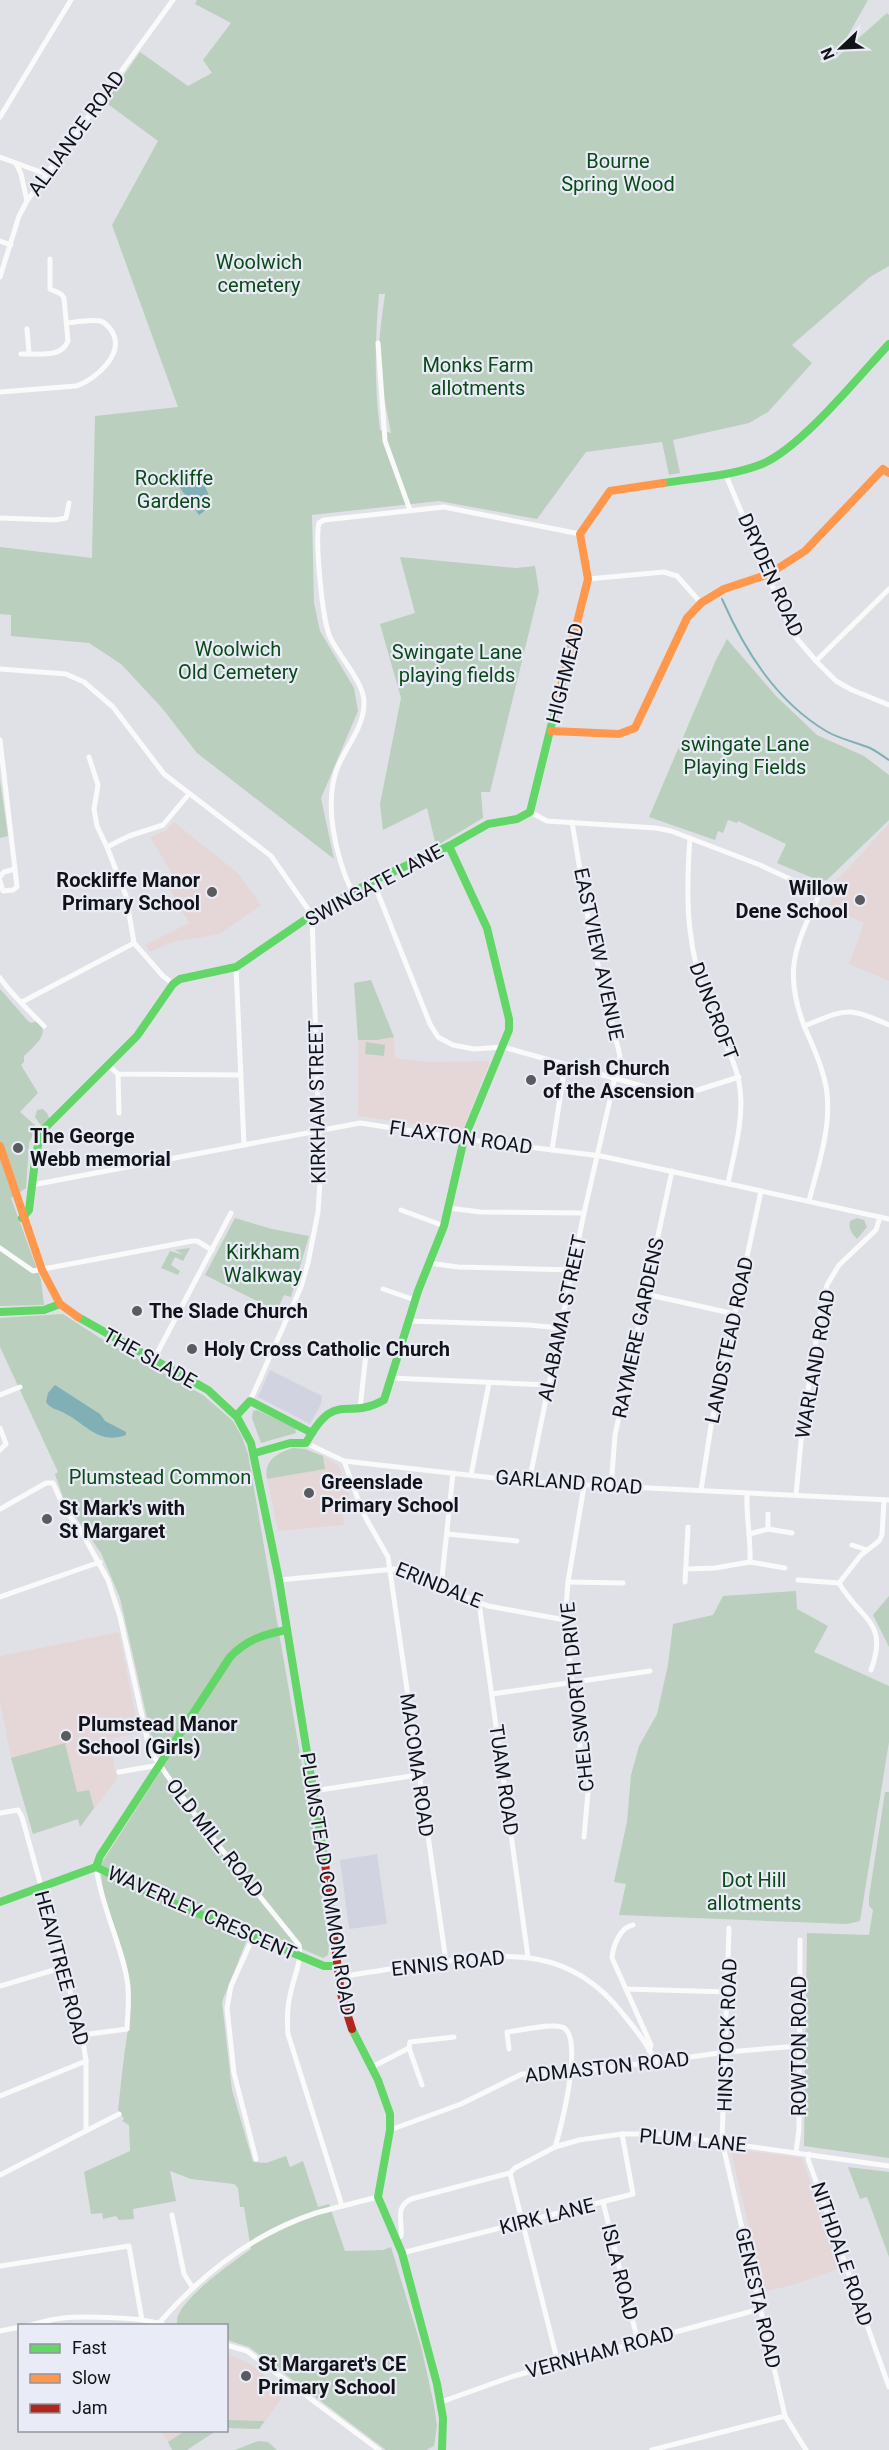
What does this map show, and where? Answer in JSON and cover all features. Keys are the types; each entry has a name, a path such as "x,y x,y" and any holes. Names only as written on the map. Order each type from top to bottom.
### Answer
{"street":[{"path":"0,117 71,0"},
{"name":"ALLIANCE ROAD","path":"0,277 27,201 173,0"},
{"path":"0,156 46,174"},
{"path":"16,163 27,201"},
{"path":"0,241 10,245"},
{"path":"21,354 56,353 62,351 68,341 64,298 50,289 50,259"},
{"path":"0,392 76,386 92,379 108,362 115,348 113,332 100,321 67,323"},
{"path":"27,329 29,354"},
{"path":"378,343 385,441 410,510"},
{"path":"352,892 332,822 331,796 338,766 363,715 364,698 357,681 329,635 323,611 318,528 324,520 444,507 580,534 610,491 725,473 762,464 783,453 817,422 889,344"},
{"path":"551,731 619,734 634,728 687,618 701,603 724,589 769,574 805,551 886,471 889,463"},
{"name":"DRYDEN ROAD","path":"725,473 792,633 836,681 889,705"},
{"path":"0,518 56,520 66,518 69,503"},
{"name":"HIGHMEAD","path":"530,812 588,579 580,534"},
{"path":"588,579 664,572 677,576 701,603"},
{"path":"816,661 889,589"},
{"path":"0,669 66,674 84,682 113,707 154,764 189,794 269,853 312,915"},
{"path":"0,740 15,869 17,887 13,891 3,891 0,879 4,872 15,869"},
{"path":"22,1218 29,1210 38,1140 42,1131 137,1036 173,984 134,943 126,896 97,826 94,809 98,785 89,757"},
{"path":"107,847 129,836 163,825 189,794"},
{"path":"530,812 547,821 656,828 690,838 760,865 820,893 794,957 794,989 804,1026 824,1076 828,1111 826,1131 809,1201"},
{"name":"SWINGATE LANE","path":"173,984 180,979 236,967 312,915 352,892 449,846 488,824 517,819 530,812"},
{"name":"EASTVIEW AVENUE","path":"573,822 591,936 620,1056 597,1155"},
{"name":"DUNCROFT","path":"690,838 687,900 690,944 711,1014 739,1077 741,1109 728,1184"},
{"path":"255,1453 290,1443 306,1443 321,1420 333,1410 370,1407 384,1400 415,1300 444,1226 464,1139 509,1030 510,1018 488,933 449,846"},
{"path":"373,881 434,1031 445,1042 464,1048 503,1047 668,1093 683,1093 739,1077"},
{"name":"KIRKHAM STREET","path":"237,1415 250,1401 301,1287 310,1256 318,1212 322,1151 319,1130 312,915"},
{"path":"22,1002 134,943"},
{"path":"236,967 244,1145"},
{"path":"0,978 17,1000 22,1002 44,1026"},
{"path":"804,1026 848,1011 862,1013 889,1025"},
{"path":"108,1065 118,1074 241,1075"},
{"path":"552,1150 565,1065"},
{"path":"118,1074 119,1113"},
{"name":"FLAXTON ROAD","path":"32,1185 360,1123 464,1139 597,1155 889,1219"},
{"path":"0,1146 22,1218 42,1270 60,1304 44,1310 0,1312"},
{"name":"ALABAMA STREET","path":"529,1482 597,1155"},
{"name":"RAYMERE GARDENS","path":"611,1487 615,1435 672,1171"},
{"name":"LANDSTEAD ROAD","path":"701,1490 708,1439 761,1191"},
{"path":"449,1209 480,1212 584,1213"},
{"path":"401,1210 444,1226"},
{"path":"154,1359 231,1213"},
{"name":"WARLAND ROAD","path":"796,1495 802,1420 820,1311 827,1285 839,1265 876,1230 880,1217"},
{"path":"0,1248 33,1271 192,1241 197,1241 212,1250"},
{"path":"428,1263 458,1267 572,1270"},
{"path":"383,1289 415,1300"},
{"path":"645,1294 735,1314"},
{"name":"THE SLADE","path":"60,1304 81,1319 208,1390 237,1415"},
{"path":"408,1322 560,1328"},
{"path":"360,1408 366,1354"},
{"path":"391,1378 548,1385"},
{"path":"471,1475 489,1383"},
{"path":"0,1395 20,1387"},
{"path":"250,1401 312,1432"},
{"name":"PLUMSTEAD COMMON ROAD","path":"237,1415 249,1434 255,1453 279,1580 326,1866 339,1977 349,2022 388,2104 390,2130 378,2197"},
{"path":"0,1428 6,1444 0,1450"},
{"name":"GARLAND ROAD","path":"306,1443 344,1461 529,1482 886,1500"},
{"name":"ERINDALE","path":"344,1461 363,1513 386,1552 389,1569 403,1570 479,1603 565,1620"},
{"path":"441,1587 453,1473"},
{"name":"OLD MILL ROAD","path":"0,1509 51,1482 64,1510 76,1524 100,1562 120,1617 148,1743 159,1765 203,1826 298,1945 301,1957"},
{"name":"CHELSWORTH DRIVE","path":"584,1486 568,1582 565,1620 582,1763 589,1781 584,1837"},
{"path":"747,1493 746,1519 750,1562"},
{"path":"839,1583 867,1550 879,1541 882,1535 886,1500"},
{"path":"768,1514 768,1529"},
{"path":"685,1582 688,1527"},
{"path":"749,1534 768,1529 792,1533"},
{"path":"447,1534 517,1541"},
{"path":"852,1545 867,1550"},
{"path":"0,1597 100,1562"},
{"path":"686,1569 715,1568 750,1562 785,1568"},
{"path":"279,1580 389,1569"},
{"name":"MACOMA ROAD","path":"389,1569 446,1961"},
{"path":"798,1580 839,1583"},
{"path":"568,1582 623,1583"},
{"path":"839,1583 880,1634 878,1656 871,1671"},
{"name":"TUAM ROAD","path":"479,1603 528,1957"},
{"path":"82,2035 127,2029 126,1975 96,1867 100,1856 240,1645 265,1633 287,1630"},
{"path":"492,1694 650,1671"},
{"path":"119,1772 159,1765"},
{"path":"313,1791 418,1774"},
{"name":"HEAVITREE ROAD","path":"0,1813 18,1810 64,1966 82,2035 86,2061 86,2129"},
{"name":"WAVERLEY CRESCENT","path":"0,1902 96,1867 301,1957 324,1966 337,1966"},
{"path":"633,1925 626,1927 613,1951 612,1958 651,2045 650,2051"},
{"name":"HINSTOCK ROAD","path":"722,2141 729,1992 729,1928"},
{"path":"253,1937 231,1986 227,2008 235,2082 256,2159"},
{"name":"ROWTON ROAD","path":"796,2152 799,2129 800,1940"},
{"name":"ENNIS ROAD","path":"339,1977 489,1955 528,1957 567,1968 601,1989 616,2004 650,2051 655,2063"},
{"path":"301,1957 290,1994 288,2034 342,2206"},
{"path":"0,1986 64,1966"},
{"path":"627,1989 729,1992"},
{"path":"509,2049 507,2032 561,2026 569,2032 571,2073 555,2147"},
{"path":"422,2085 409,2048 410,2042 454,2037"},
{"name":"ADMASTON ROAD","path":"390,2130 461,2104 522,2073 571,2073 727,2052 798,2046"},
{"path":"372,2067 409,2048"},
{"path":"0,2096 86,2061"},
{"path":"0,2175 119,2114"},
{"name":"PLUM LANE","path":"396,2239 401,2236 400,2212 405,2202 510,2173 515,2168 555,2147 579,2140 622,2134 661,2134 889,2166"},
{"name":"KIRK LANE","path":"402,2253 633,2194 622,2134"},
{"name":"GENESTA ROAD","path":"722,2141 786,2416 806,2450"},
{"name":"NITHDALE ROAD","path":"809,2154 808,2159 889,2388"},
{"path":"510,2173 558,2363"},
{"path":"40,2324 65,2318 127,2319 163,2324 193,2288 216,2268 253,2242 306,2217 378,2197 402,2253 441,2402 442,2450"},
{"name":"ISLA ROAD","path":"603,2202 638,2342"},
{"path":"172,2215 184,2274 193,2288"},
{"path":"0,2266 129,2246 142,2320"},
{"name":"VERNHAM ROAD","path":"441,2402 558,2363 760,2309"},
{"path":"124,2324 127,2319"},
{"path":"0,2331 18,2327"},
{"path":"228,2346 247,2351 379,2450"},
{"path":"652,2450 786,2416"}],"shaded area":[{"name":"Rockliffe Manor Primary School","path":"174,822 239,874 261,905 220,934 173,942 150,952 145,945 189,923 164,879 172,874 150,837 165,831"},
{"name":"Willow Dene School","path":"889,823 889,981 849,964 864,923 829,907 833,894 824,890 846,871"},
{"path":"394,1037 395,1058 428,1062 490,1061 462,1131 358,1116 358,1040"},
{"path":"270,1370 322,1396 321,1404 310,1424 258,1397"},
{"name":"Greenslade Primary School","path":"323,1456 339,1466 352,1506 347,1507 348,1513 343,1514 344,1525 278,1531 267,1479 324,1469"},
{"name":"Plumstead Manor School (Girls)","path":"119,1632 139,1733 109,1739 117,1779 80,1827 78,1819 33,1834 11,1758 0,1702 0,1656"},
{"path":"377,1854 387,1924 349,1929 340,1860"},
{"path":"733,2149 802,2158 840,2268 796,2284 764,2292 731,2152"},
{"name":"St Margaret's CE Primary School","path":"228,2354 245,2361 287,2391 265,2421 228,2420"},
{"path":"162,2432 183,2432 168,2442"}],"green space":[{"path":"197,0 868,0 834,60 887,13 889,15 889,266 870,277 792,345 812,363 768,412 749,423 673,440 680,473 669,475 662,442 586,452 537,519 439,501 312,515 314,603 320,631 354,688 358,711 321,798 334,859 197,753 162,708 121,664 89,643 11,636 11,615 0,614 0,547 92,558 95,416 178,407 112,225 158,141 105,102 140,52 188,86 212,73 203,60 231,23 195,4","holes":["379,294 385,294 379,364 391,433 380,430 376,379"]},
{"name":"Swingate Lane playing fields","path":"400,557 516,568 535,566 539,591 490,792 481,792 483,818 436,846 427,808 383,830 380,804 401,698 380,624 415,613"},
{"name":"swingate Lane Playing Fields","path":"727,639 776,696 817,735 864,756 889,775 889,820 827,880 820,881 777,863 786,844 738,821 737,823 728,820 723,833 718,831 715,840 649,817"},
{"path":"0,780 8,836 0,838"},
{"path":"371,980 394,1037 358,1040 354,983"},
{"path":"0,989 28,1021 31,1023 37,1021 43,1030 40,1039 24,1056 24,1062 21,1065 38,1093 20,1112 37,1127 29,1143 26,1188 11,1198 41,1280 44,1305 0,1306"},
{"path":"366,1042 385,1045 384,1056 365,1054"},
{"path":"43,1109 50,1120 42,1127 35,1117 37,1110"},
{"name":"Kirkham Walkway","path":"235,1218 272,1229 309,1236 291,1297 284,1295 277,1311 205,1275"},
{"path":"857,1218 864,1220 867,1227 857,1239 851,1231 850,1221"},
{"path":"190,1248 183,1261 175,1257 171,1265 180,1271 178,1275 161,1268 170,1251 184,1255 175,1250"},
{"name":"Plumstead Common","path":"63,1314 100,1338 203,1395 233,1421 242,1437 248,1454 317,1852 329,1948 328,1955 323,1958 252,1927 222,2002 232,2090 253,2162 266,2163 286,2156 290,2167 303,2161 318,2207 329,2204 345,2251 383,2250 391,2247 421,2346 434,2405 437,2426 434,2446 426,2450 386,2450 249,2347 228,2340 228,2324 178,2324 178,2317 183,2307 193,2296 251,2249 244,2207 240,2207 238,2188 234,2184 191,2179 170,2171 176,2201 133,2209 134,2219 119,2220 116,2216 103,2219 102,2213 91,2214 84,2172 130,2151 129,2125 122,2121 124,2119 118,2110 130,2014 130,1984 126,1962 107,1906 101,1878 101,1864 167,1761 157,1753 153,1745 120,1598 101,1553 64,1500 55,1474 58,1472 0,1347 0,1318"},
{"path":"257,1410 295,1428 296,1433 261,1443 252,1418 253,1411"},
{"path":"293,1448 305,1449 323,1456 325,1469 267,1479 267,1467 273,1458"},
{"name":"Dot Hill allotments","path":"796,1591 797,1609 828,1626 814,1652 889,1686 889,1742 860,1921 847,1924 619,1915 626,1884 614,1882 627,1822 631,1775 639,1746 657,1714 668,1665 673,1624 713,1615 723,1596"},
{"path":"889,1596 889,1647 873,1615"},
{"path":"65,1743 77,1792 89,1790 94,1808 80,1827 78,1819 33,1834 11,1758"},
{"path":"885,1792 889,1792 889,2158 804,2146 807,1933 869,1935 873,1910 869,1906 869,1897"},
{"path":"848,2167 889,2172 889,2257 867,2197 860,2199"},
{"path":"228,2420 265,2421 259,2429 228,2428"},
{"path":"183,2432 214,2432 187,2450 172,2450 168,2442"},
{"path":"258,2441 268,2442 277,2450 235,2450"}],"water":[{"path":"193,482 204,484 210,502 199,515 178,485"},
{"path":"55,1385 100,1414 105,1421 126,1432 126,1435 101,1436 74,1418 50,1407 46,1402 48,1393"}],"waterway":[{"path":"722,599 752,656 777,690 792,705 826,731 870,748 889,760"}],"traffic: fast":[{"path":"663,483 738,471 762,464 777,456 829,410 889,344"},
{"path":"22,1218 29,1210 36,1153 42,1131 137,1036 173,984 180,979 236,967 312,915 373,881 449,846 488,824 517,819 530,812 557,702"},
{"path":"255,1453 290,1443 306,1443 316,1426 325,1416 334,1411 371,1406 384,1400 418,1291 444,1226 464,1139 509,1030 509,1019 487,928 449,846"},
{"path":"0,1312 44,1310 60,1304"},
{"path":"78,1317 208,1390 237,1417 251,1443 279,1580 325,1863"},
{"path":"237,1415 250,1401 312,1433"},
{"path":"96,1867 100,1856 230,1657 242,1646 256,1639 287,1630"},
{"path":"0,1902 96,1867 159,1897 324,1966 337,1966"},
{"path":"352,2029 378,2080 390,2114 390,2130 378,2197 402,2253 437,2384 443,2418 442,2450"}],"traffic: slow":[{"path":"551,731 619,734 635,728 687,618 701,603 724,589 769,574 805,551 883,469 889,473"},
{"path":"557,702 588,579 580,534 610,491 663,483"},
{"path":"0,1146 42,1270 60,1304 78,1317"}],"traffic: jam":[{"path":"325,1863 341,1994 352,2029"}],"place":[{"name":"Rockliffe Manor Primary School","path":"212,892"},
{"name":"Willow Dene School","path":"860,900"},
{"name":"Parish Church of the Ascension","path":"531,1080"},
{"name":"The George Webb memorial","path":"18,1148"},
{"name":"The Slade Church","path":"137,1311"},
{"name":"Holy Cross Catholic Church","path":"192,1349"},
{"name":"Greenslade Primary School","path":"309,1493"},
{"name":"St Mark's with St Margaret","path":"47,1519"},
{"name":"Plumstead Manor School (Girls)","path":"66,1736"},
{"name":"St Margaret's CE Primary School","path":"246,2376"}],"park label":[{"name":"Bourne Spring Wood","path":"618,172"},
{"name":"Woolwich cemetery","path":"259,274"},
{"name":"Monks Farm allotments","path":"478,376"},
{"name":"Rockliffe Gardens","path":"174,490"},
{"name":"Woolwich Old Cemetery","path":"238,660"}]}
